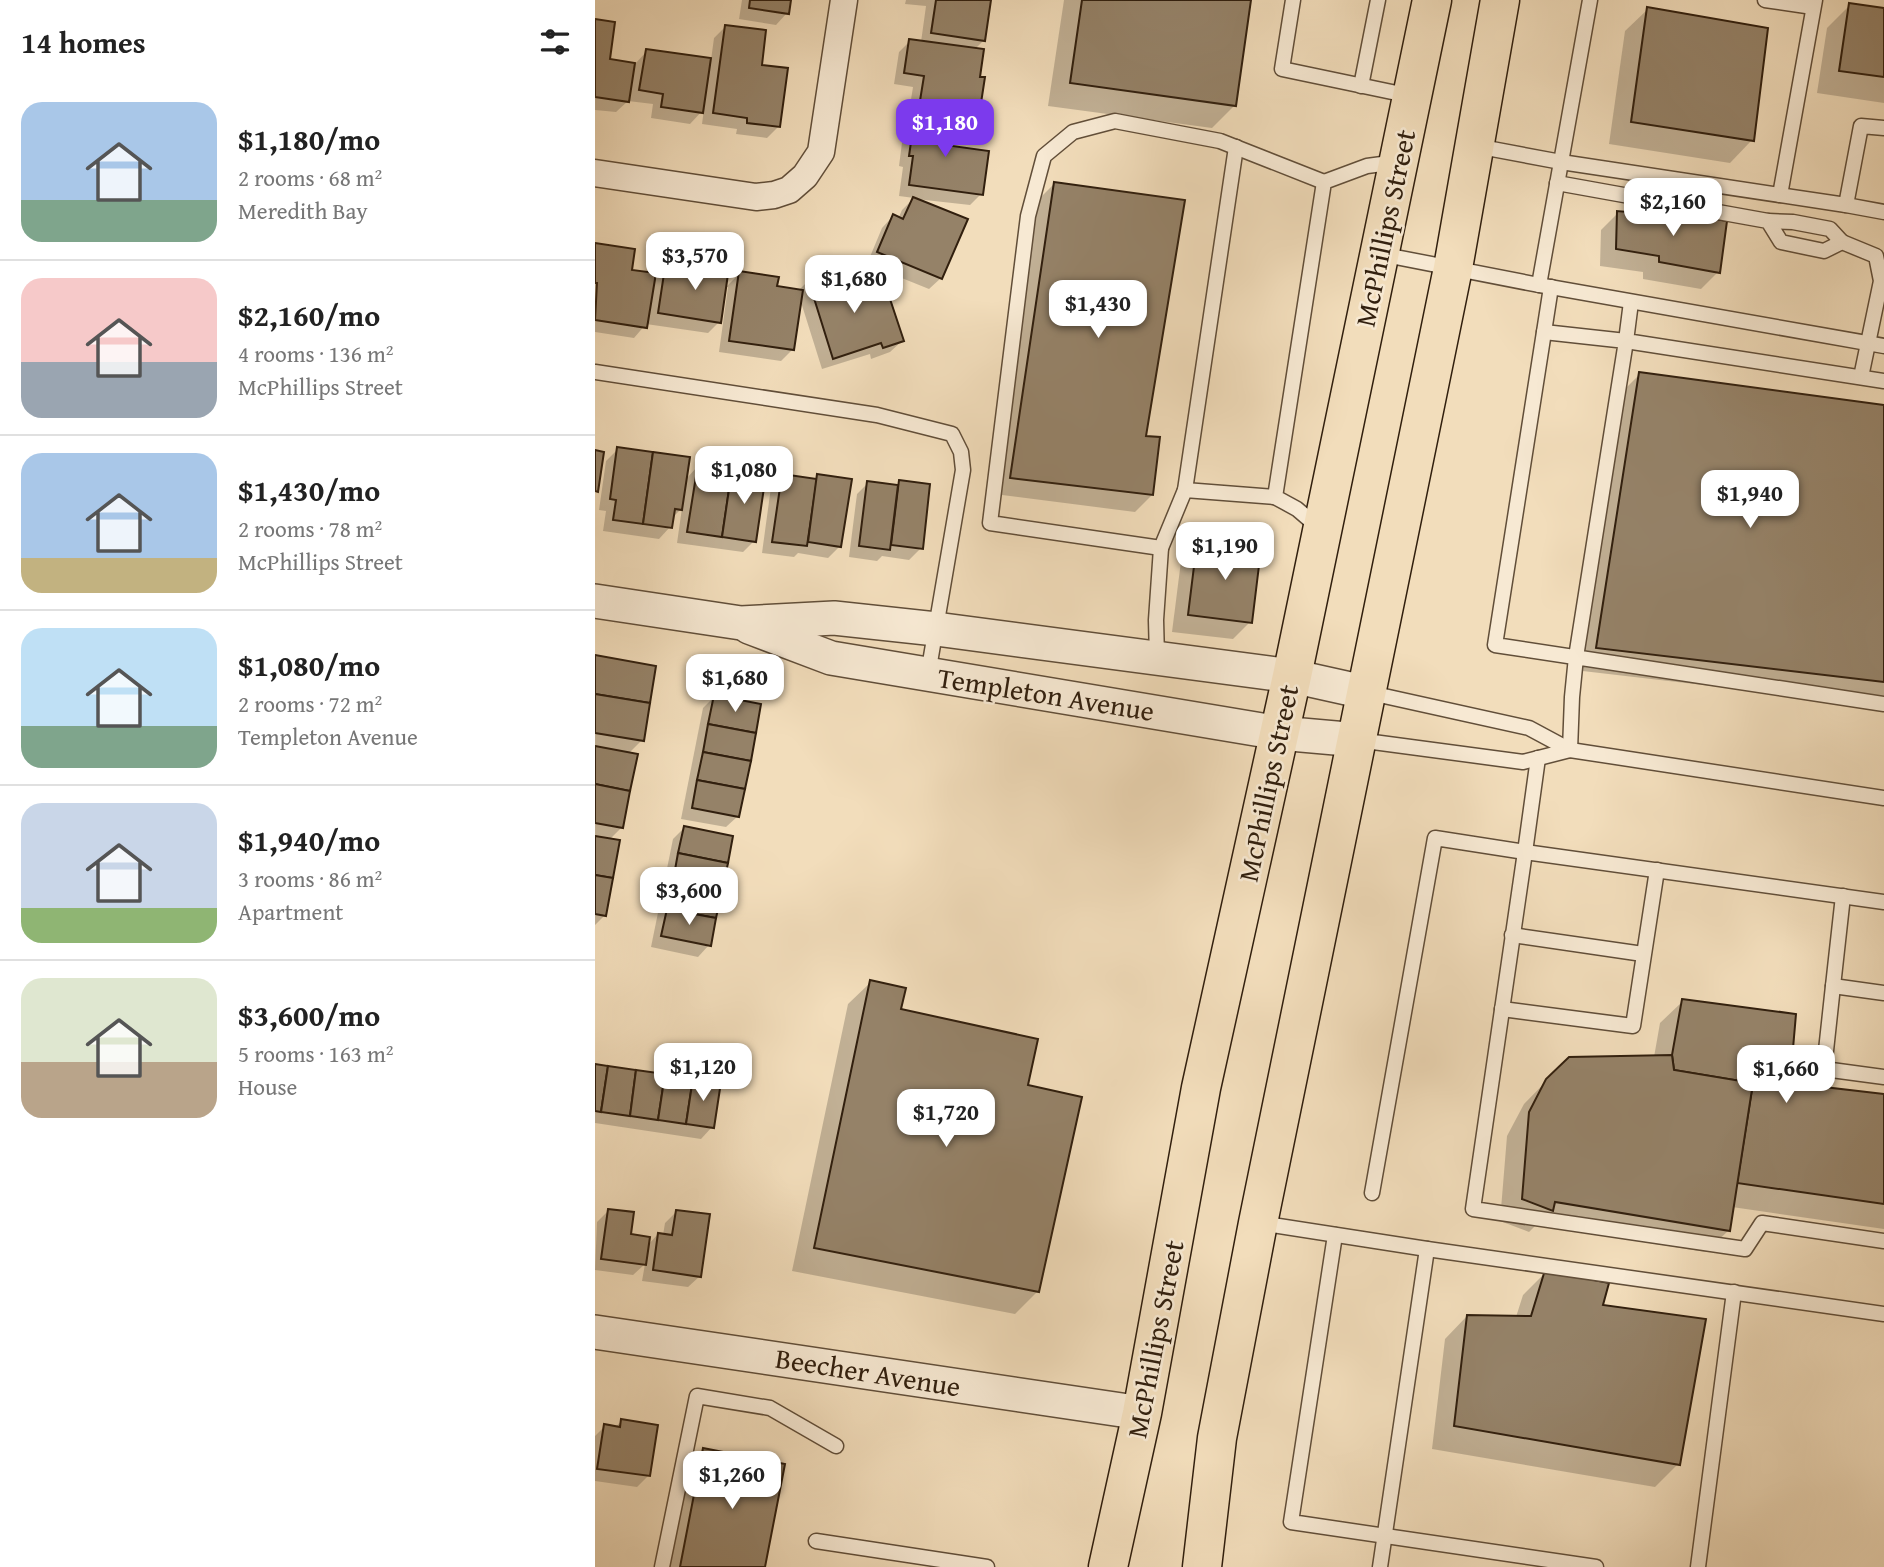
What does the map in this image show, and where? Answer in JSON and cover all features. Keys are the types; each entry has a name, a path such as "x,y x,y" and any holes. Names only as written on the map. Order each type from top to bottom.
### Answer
{"main road":[{"name":"McPhillips Street","path":"1108,1567 1142,1413 1201,1088 1292,676 1432,0"},
{"path":"1202,1567 1217,1438 1258,1223 1358,740 1364,692 1453,268 1500,0"}],"street":[{"path":"595,173 756,197 789,190 805,176 821,152 844,0"},
{"name":"Templeton Avenue","path":"595,601 741,623 834,618 936,629 1292,676 1364,692"},
{"name":"Templeton Avenue","path":"741,623 831,658 1279,733 1358,740"},
{"name":"Beecher Avenue","path":"595,1332 1142,1413"}],"lane":[{"path":"1293,0 1282,69 1412,96"},
{"path":"1361,86 1378,0"},
{"path":"1590,0 1557,183 1545,286 1544,332 1495,645 1884,704"},
{"path":"1765,0 1814,3 1780,195"},
{"path":"1161,548 991,523 1028,216 1044,156 1073,132 1115,121 1220,141 1324,182 1367,166 1399,162"},
{"path":"1846,205 1861,126 1884,128"},
{"path":"1474,146 1884,212"},
{"path":"1157,659 1156,620 1161,548 1185,490 1236,147"},
{"path":"1275,497 1324,182"},
{"path":"1557,183 1768,221 1793,222 1830,229 1842,242 1876,256 1881,281 1861,377"},
{"path":"1768,221 1781,242 1824,251 1842,242"},
{"path":"1380,254 1631,302 1884,346"},
{"path":"1570,750 1571,697 1576,657 1631,302"},
{"path":"1544,332 1626,341 1884,381"},
{"path":"595,372 877,415 952,435 961,452 963,470 928,675"},
{"path":"1185,490 1275,497 1297,509 1322,531"},
{"path":"1364,692 1529,728 1570,750 1884,798"},
{"path":"1358,740 1523,762 1570,750"},
{"path":"1538,758 1473,1209 1745,1249 1762,1223 1884,1241"},
{"path":"1371,1193 1435,838 1884,902"},
{"path":"1502,1009 1633,1026 1657,870"},
{"path":"1843,896 1824,1069 1884,1077"},
{"path":"1512,935 1643,954"},
{"path":"1833,986 1884,993"},
{"path":"1258,1223 1884,1314"},
{"path":"1335,1235 1291,1522 1596,1567"},
{"path":"1380,1567 1427,1249"},
{"path":"1698,1567 1734,1292"},
{"path":"662,1567 697,1396 770,1408 836,1446"},
{"path":"816,1541 987,1567"}],"building":[{"path":"750,0 791,0 789,14 749,8"},
{"path":"936,0 991,0 985,41 931,33"},
{"path":"1082,0 1251,0 1236,106 1070,83"},
{"path":"1849,3 1884,8 1884,77 1839,71"},
{"path":"1647,7 1768,28 1754,141 1631,122"},
{"path":"595,19 615,22 610,59 635,63 629,102 595,97"},
{"path":"725,25 766,30 762,65 788,68 780,127 747,123 747,118 713,113"},
{"path":"909,39 984,49 980,77 985,77 979,116 919,107 924,76 904,73"},
{"path":"646,49 711,58 703,113 661,107 663,94 639,90"},
{"path":"915,114 955,120 952,146 989,151 983,195 909,185 913,156 909,156"},
{"path":"1054,182 1185,200 1146,436 1160,437 1153,495 1010,478"},
{"path":"913,197 968,219 942,279 877,252 893,214 903,219"},
{"path":"1641,206 1727,221 1720,273 1659,262 1659,256 1616,249 1617,211 1639,213"},
{"path":"595,243 635,249 632,270 656,273 647,328 595,320"},
{"path":"690,261 729,267 721,323 658,313 665,267 689,270"},
{"path":"843,268 853,298 886,287 904,341 883,348 881,343 833,359 808,279"},
{"path":"739,271 779,277 777,286 803,290 794,350 729,341"},
{"path":"1639,372 1884,405 1884,682 1596,648"},
{"path":"617,447 653,452 643,524 613,520 616,500 610,499"},
{"path":"595,450 604,452 598,492 595,491"},
{"path":"653,452 690,457 682,510 675,509 672,528 643,524"},
{"path":"698,464 732,469 722,537 687,532"},
{"path":"732,469 766,474 756,542 722,537"},
{"path":"782,474 817,479 807,546 772,542"},
{"path":"817,474 852,479 841,547 808,542"},
{"path":"899,480 930,484 923,549 891,545"},
{"path":"867,481 898,485 890,550 859,546"},
{"path":"1197,542 1261,549 1252,623 1188,615"},
{"path":"595,655 656,666 650,703 595,694"},
{"path":"595,694 650,703 644,741 595,733"},
{"path":"714,695 761,704 756,733 708,724"},
{"path":"708,724 756,733 751,761 703,752"},
{"path":"595,746 638,754 630,791 595,784"},
{"path":"703,752 751,761 745,789 697,780"},
{"path":"697,780 745,789 739,817 692,808"},
{"path":"595,784 630,791 623,828 595,823"},
{"path":"684,826 733,836 728,863 678,853"},
{"path":"595,836 620,840 613,878 595,875"},
{"path":"678,853 728,863 722,891 673,881"},
{"path":"595,875 613,878 606,916 595,914"},
{"path":"673,881 722,891 716,918 667,909"},
{"path":"667,909 716,918 711,946 661,936"},
{"path":"870,980 906,988 901,1009 1038,1039 1028,1085 1082,1097 1039,1292 814,1248"},
{"path":"1682,999 1796,1014 1790,1083 1884,1094 1884,1204 1737,1183 1753,1083 1674,1070 1672,1055"},
{"path":"1672,1055 1674,1070 1753,1083 1730,1231 1555,1202 1553,1211 1522,1199 1529,1112 1546,1079 1569,1057"},
{"path":"595,1064 608,1066 601,1112 595,1111"},
{"path":"608,1066 636,1070 630,1116 601,1112"},
{"path":"636,1070 665,1074 658,1120 630,1116"},
{"path":"665,1074 693,1078 686,1124 658,1120"},
{"path":"693,1078 721,1082 714,1128 686,1124"},
{"path":"608,1209 634,1212 631,1234 650,1237 646,1265 601,1259"},
{"path":"676,1210 710,1214 701,1277 653,1270 658,1233 672,1235"},
{"path":"1545,1270 1609,1283 1603,1305 1706,1319 1680,1465 1454,1426 1467,1315 1531,1316"},
{"path":"621,1419 658,1425 650,1476 597,1469 604,1424 620,1427"},
{"path":"703,1448 785,1464 765,1567 680,1567"}]}
